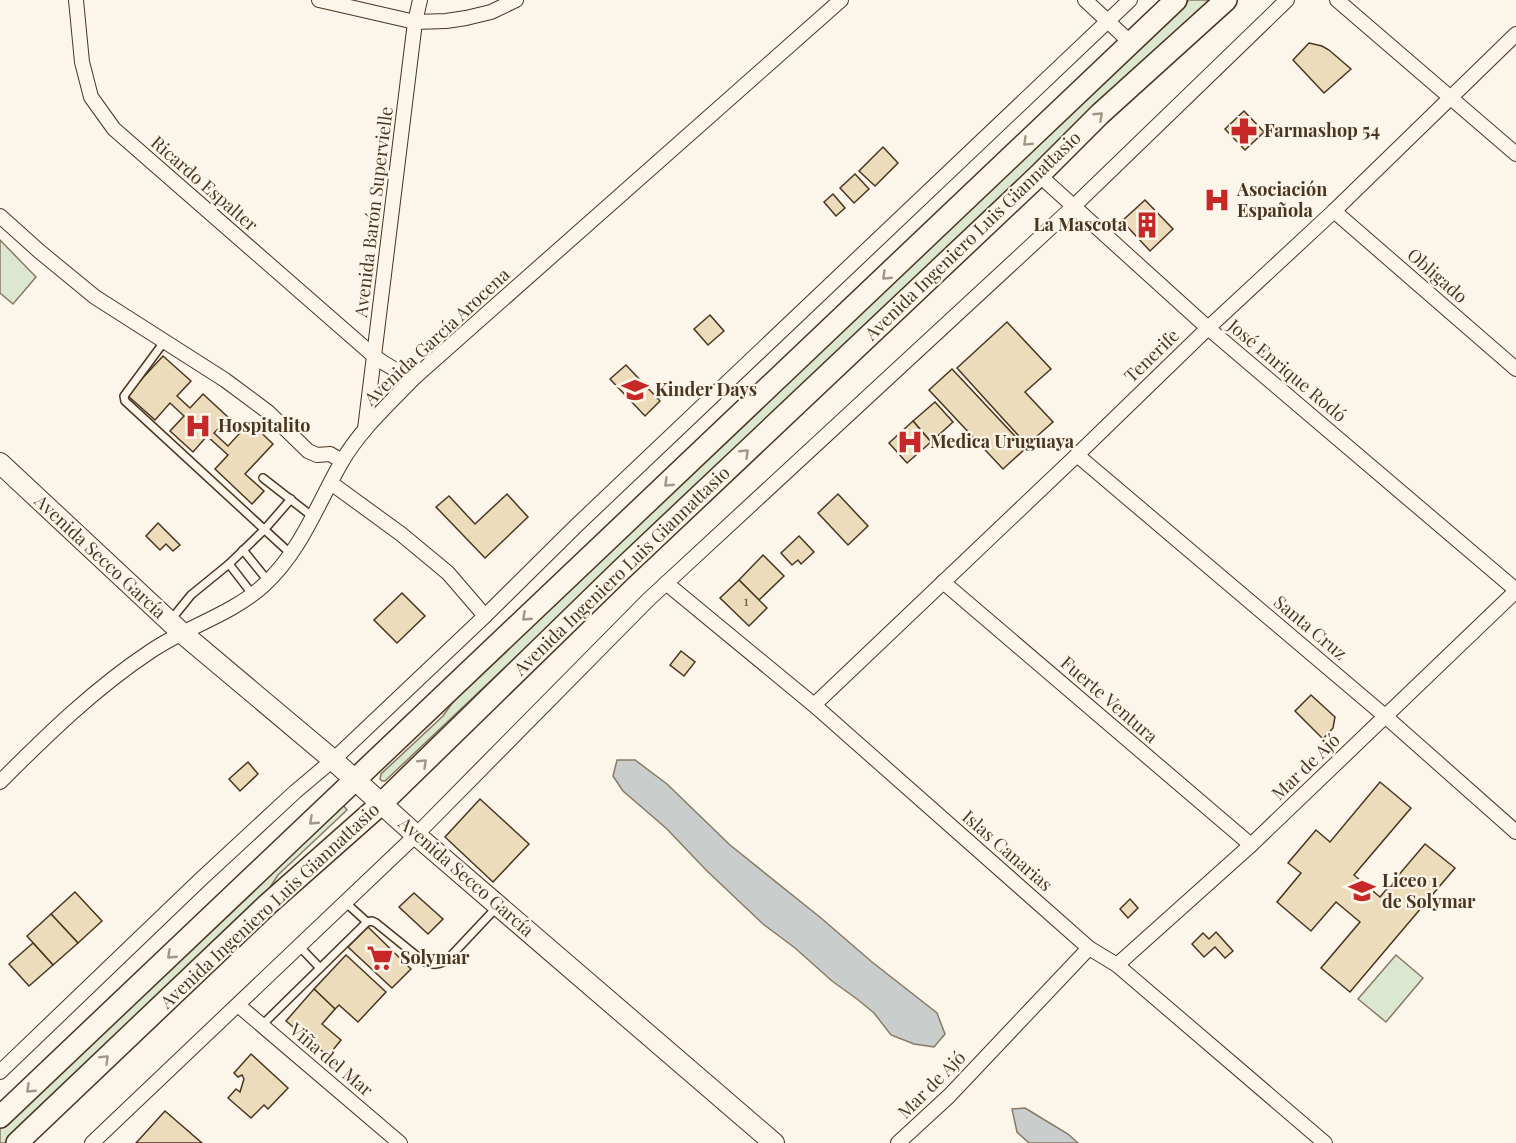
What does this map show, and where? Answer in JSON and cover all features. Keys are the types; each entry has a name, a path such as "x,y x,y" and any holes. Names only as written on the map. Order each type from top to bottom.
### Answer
{"main road":[{"name":"Avenida Ingeniero Luis Giannattasio","path":"0,1117 1176,0"},
{"name":"Avenida Ingeniero Luis Giannattasio","path":"17,1143 268,904 381,804 620,571 1039,175 1100,114 1226,0"}],"street":[{"name":"Ricardo Espalter","path":"76,0 82,62 91,98 114,129 386,366 402,374 415,377"},
{"path":"319,0 415,22 466,18 491,12 516,0"},
{"name":"Avenida Barón Supervielle","path":"365,429 415,22 420,0"},
{"name":"Avenida García Arocena","path":"0,782 62,722 176,628 233,609 253,595 291,554 314,518 342,461 365,429 415,377 841,0"},
{"path":"1085,0 1131,43"},
{"path":"0,1072 200,880 333,760 485,616 586,517 1130,0"},
{"path":"92,1143 416,835 639,608 1074,206 1287,0"},
{"path":"1337,0 1516,154"},
{"name":"Tenerife","path":"814,705 1208,328 1334,211 1516,34"},
{"name":"José Enrique Rodó","path":"1039,175 1208,328 1516,591"},
{"name":"Obligado","path":"1334,211 1516,369"},
{"path":"0,216 95,297 225,380 268,412 308,451 317,455 330,454 342,461"},
{"name":"Santa Cruz","path":"1077,455 1385,716 1516,832"},
{"name":"Avenida Secco García","path":"0,463 176,628 333,760 416,835 774,1143"},
{"path":"331,483 401,534 448,573 485,616"},
{"name":"Fuerte Ventura","path":"943,582 1251,845"},
{"name":"Islas Canarias","path":"666,583 814,705 1089,948 1117,965 1325,1143"},
{"name":"Mar de Ajó","path":"1117,965 1251,845 1516,591"},
{"name":"Mar de Ajó","path":"898,1143 949,1096 1089,948"},
{"name":"Viña del Mar","path":"238,1005 400,1143"}],"lane":[{"path":"164,342 124,396 125,401 291,554"},
{"path":"263,478 314,518"},
{"path":"176,628 191,595 229,564 264,530 291,499"},
{"path":"243,550 268,581"},
{"path":"229,564 253,595"},
{"path":"345,902 367,922"},
{"path":"262,1025 367,922 376,923 423,961 439,965 448,960 498,906"},
{"path":"299,946 320,968"}],"green space":[{"path":"1189,0 1209,0 385,781 380,779 381,774 443,716 463,688"},
{"path":"0,240 36,277 13,304 0,293"},
{"path":"343,805 347,810 278,875 265,895 6,1143 0,1143 0,1129"},
{"path":"1396,955 1423,978 1386,1022 1358,999"}],"shaded area":[{"path":"617,760 635,760 667,784 730,845 937,1013 945,1034 934,1047 914,1044 891,1035 874,1013 763,924 667,829 623,791 613,776"},
{"path":"1025,1108 1068,1134 1078,1143 1029,1143 1017,1132 1012,1109"}],"building":[{"path":"1309,43 1329,50 1351,69 1324,93 1293,60"},
{"name":"Farmashop 54","path":"1244,111 1264,132 1245,150 1225,129"},
{"path":"883,147 898,163 875,186 859,171"},
{"path":"855,174 869,189 854,203 840,188"},
{"path":"833,194 845,208 836,216 824,202"},
{"name":"La Mascota","path":"1145,200 1173,229 1150,251 1122,221"},
{"path":"710,315 724,331 708,345 694,329"},
{"path":"1007,322 1051,369 1025,392 1053,422 1027,445 957,368"},
{"name":"Hospitalito","path":"163,356 191,381 177,396 190,408 203,394 229,418 214,433 228,446 250,422 273,444 245,474 264,491 252,504 215,469 228,455 207,436 193,452 170,431 184,416 170,403 155,420 127,395"},
{"name":"Kinder Days","path":"626,365 660,401 645,416 610,379"},
{"path":"952,369 1026,448 1003,469 929,390"},
{"path":"935,402 953,422 931,442 913,421"},
{"name":"Medica Uruguaya","path":"913,421 931,442 907,463 889,443"},
{"path":"507,494 528,517 485,558 436,507 449,496 475,524"},
{"path":"838,494 868,526 848,545 818,513"},
{"path":"158,523 180,545 173,551 166,544 160,550 146,536"},
{"path":"799,536 814,552 801,564 798,560 792,565 781,553"},
{"path":"763,555 784,576 759,600 739,580"},
{"path":"739,580 767,608 749,626 720,598"},
{"path":"402,593 425,616 397,643 374,620"},
{"path":"681,651 695,662 684,676 670,665"},
{"path":"1311,695 1335,717 1333,728 1323,739 1295,711"},
{"path":"248,762 258,774 240,791 229,779"},
{"path":"1380,782 1411,808 1354,875 1380,897 1425,844 1455,868 1350,992 1321,968 1360,922 1336,902 1311,931 1277,902 1301,873 1288,863 1316,830 1330,842"},
{"path":"480,799 529,844 493,882 445,837"},
{"path":"75,892 102,921 78,943 51,914"},
{"name":"Solymar","path":"414,893 443,919 428,934 399,907"},
{"path":"1130,899 1138,908 1128,918 1120,909"},
{"path":"51,914 78,943 53,965 27,936"},
{"name":"Solymar","path":"368,927 411,969 392,988 348,947"},
{"path":"1216,932 1233,951 1225,958 1215,947 1204,957 1192,944 1203,933 1209,939"},
{"path":"33,943 53,965 29,986 9,964"},
{"path":"346,955 386,992 358,1022 339,1005 335,1009 314,989"},
{"path":"314,989 335,1009 322,1024 341,1040 328,1056 286,1021"},
{"path":"251,1054 288,1088 268,1109 264,1105 251,1118 228,1098 236,1089 240,1092 244,1079 242,1075 238,1077 234,1073"},
{"path":"165,1111 202,1143 136,1143"}],"place":[{"name":"Farmashop 54","path":"1244,131"},
{"name":"Asociación Española","path":"1217,200"},
{"name":"La Mascota","path":"1147,225"},
{"name":"Kinder Days","path":"635,390"},
{"name":"Hospitalito","path":"198,426"},
{"name":"Medica Uruguaya","path":"910,442"},
{"name":"Liceo 1 de Solymar","path":"1362,891"},
{"name":"Solymar","path":"380,958"}]}
